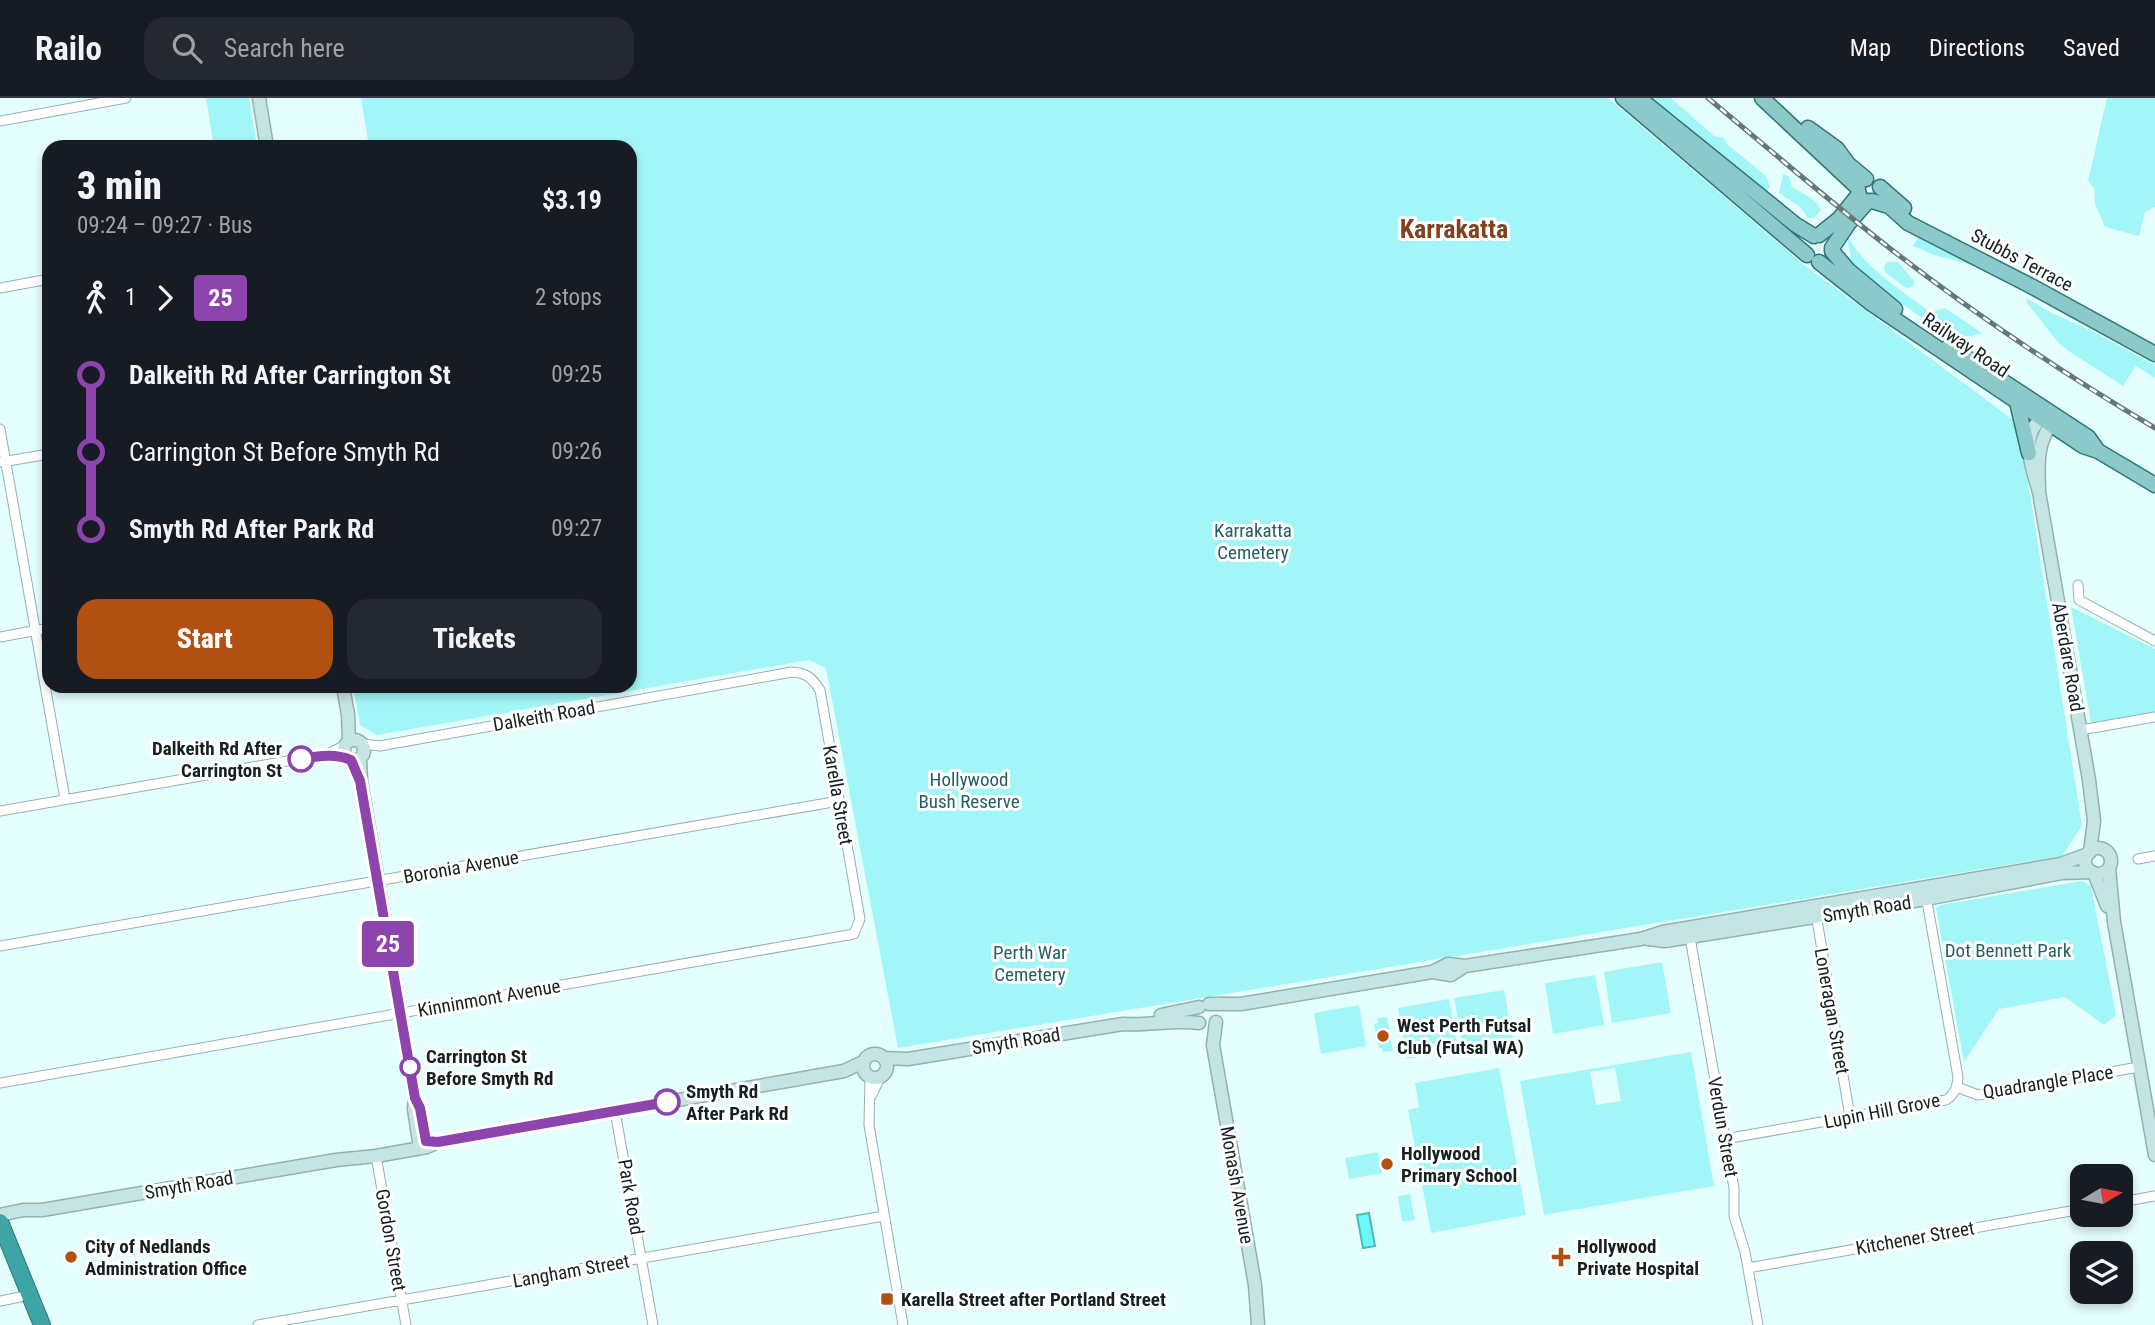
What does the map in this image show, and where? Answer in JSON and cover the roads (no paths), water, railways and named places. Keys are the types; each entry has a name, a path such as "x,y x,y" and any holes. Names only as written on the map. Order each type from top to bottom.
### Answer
{"highway":[{"path":"2,1235 31,1325"},
{"path":"2,1235 42,1325"}],"main road":[{"path":"259,98 266,140"},
{"name":"Railway Road","path":"1623,98 1813,259 1872,304 2017,402 2088,437 2098,451 2155,485"},
{"path":"1639,98 1796,225 1829,240 1832,249"},
{"name":"Stubbs Terrace","path":"1762,98 1865,193 1889,206 1908,223 2155,354"},
{"name":"Stubbs Terrace","path":"1776,98 1820,138 1837,149 1855,170 1865,193"},
{"name":"Stubbs Terrace","path":"1865,193 1874,180 1905,209 1936,229 2155,344"},
{"path":"1865,193 1827,259 1813,259 1806,243 1839,219 1865,193"},
{"name":"Railway Road","path":"1832,249 1866,286 2048,419"},
{"path":"2017,402 2029,453"},
{"path":"2029,453 2033,427 2048,419"},
{"name":"Aberdare Road","path":"2039,492 2039,456 2048,419"},
{"name":"Aberdare Road","path":"2029,453 2039,492 2081,730 2094,821 2106,850"},
{"path":"344,693 415,1098 420,1108 426,1144"},
{"name":"Aberdare Road","path":"2089,853 2094,821"},
{"path":"2114,922 2086,862 2089,853 2099,848 2106,850 2110,857 2114,922 2153,1130 2155,1155"},
{"name":"Smyth Road","path":"1926,893 2061,864 2089,853"},
{"path":"2093,873 2104,873 2109,868"},
{"name":"Smyth Road","path":"336,1160 358,1154 844,1071 875,1070 908,1059 1124,1024 1140,1018 1204,1005 1241,1004 1432,972 1448,964 1465,966 1641,939 1663,932 1689,932 1926,893 2062,873 2093,873"},
{"name":"Smyth Road","path":"1217,1020 1241,1004"},
{"path":"1204,1005 1217,1009 1217,1020 1207,1027 1200,1024 1195,1015 1204,1005"},
{"name":"Smyth Road","path":"1124,1024 1142,1025 1177,1020 1200,1024"},
{"name":"Monash Avenue","path":"1217,1020 1213,1045 1255,1285 1258,1325"},
{"name":"Monash Avenue","path":"1200,1024 1213,1045"},
{"name":"Smyth Road","path":"0,1215 336,1160 376,1156 426,1144"},
{"name":"Smyth Road","path":"2,1235 8,1224 14,1220 42,1210"}],"street":[{"path":"0,121 126,98"},
{"path":"0,288 42,280"},
{"path":"0,429 3,462 42,669"},
{"path":"3,462 42,455"},
{"path":"2078,585 2079,600 2155,640"},
{"path":"0,636 42,629"},
{"name":"Dalkeith Road","path":"354,750 792,673"},
{"name":"Karella Street","path":"792,673 803,673 813,678 820,690 860,919 854,934"},
{"path":"46,693 65,799"},
{"path":"2081,730 2155,717"},
{"path":"0,811 354,750"},
{"name":"Boronia Avenue","path":"0,946 839,801"},
{"path":"2138,859 2155,856"},
{"name":"Lupin Hill Grove","path":"1725,1139 1946,1100 1953,1095 1958,1077 1926,893"},
{"name":"Loneragan Street","path":"1815,911 1850,1117"},
{"name":"Verdun Street","path":"1689,932 1734,1188 1734,1216 1743,1244 1758,1325"},
{"name":"Kinninmont Avenue","path":"0,1083 854,934"},
{"name":"Quadrangle Place","path":"1957,1087 1978,1096 2140,1067"},
{"path":"875,1070 869,1099 869,1125 902,1325"},
{"name":"Park Road","path":"615,1111 653,1325"},
{"name":"Gordon Street","path":"376,1156 406,1325"},
{"path":"2133,1200 2155,1196"},
{"name":"Kitchener Street","path":"1748,1268 2070,1211"},
{"name":"Langham Street","path":"258,1325 884,1216"},
{"path":"0,1300 20,1297"}],"railway":[{"path":"1708,98 1845,213 1956,298 2087,387 2155,428"}],"place":[{"name":"Dalkeith Rd After Carrington St","path":"301,759"},
{"name":"West Perth Futsal Club (Futsal WA)","path":"1383,1036"},
{"name":"Carrington St Before Smyth Rd","path":"410,1067"},
{"name":"Smyth Rd After Park Rd","path":"667,1102"},
{"name":"Hollywood Primary School","path":"1387,1164"},
{"name":"City of Nedlands Administration Office","path":"71,1257"},
{"name":"Hollywood Private Hospital","path":"1561,1257"},
{"name":"Karella Street after Portland Street","path":"887,1299"}],"district":[{"name":"Karrakatta","path":"1454,229"}],"park label":[{"name":"Karrakatta Cemetery","path":"1253,541"},
{"name":"Hollywood Bush Reserve","path":"969,790"},
{"name":"Dot Bennett Park","path":"2008,950"},
{"name":"Perth War Cemetery","path":"1030,963"}]}
